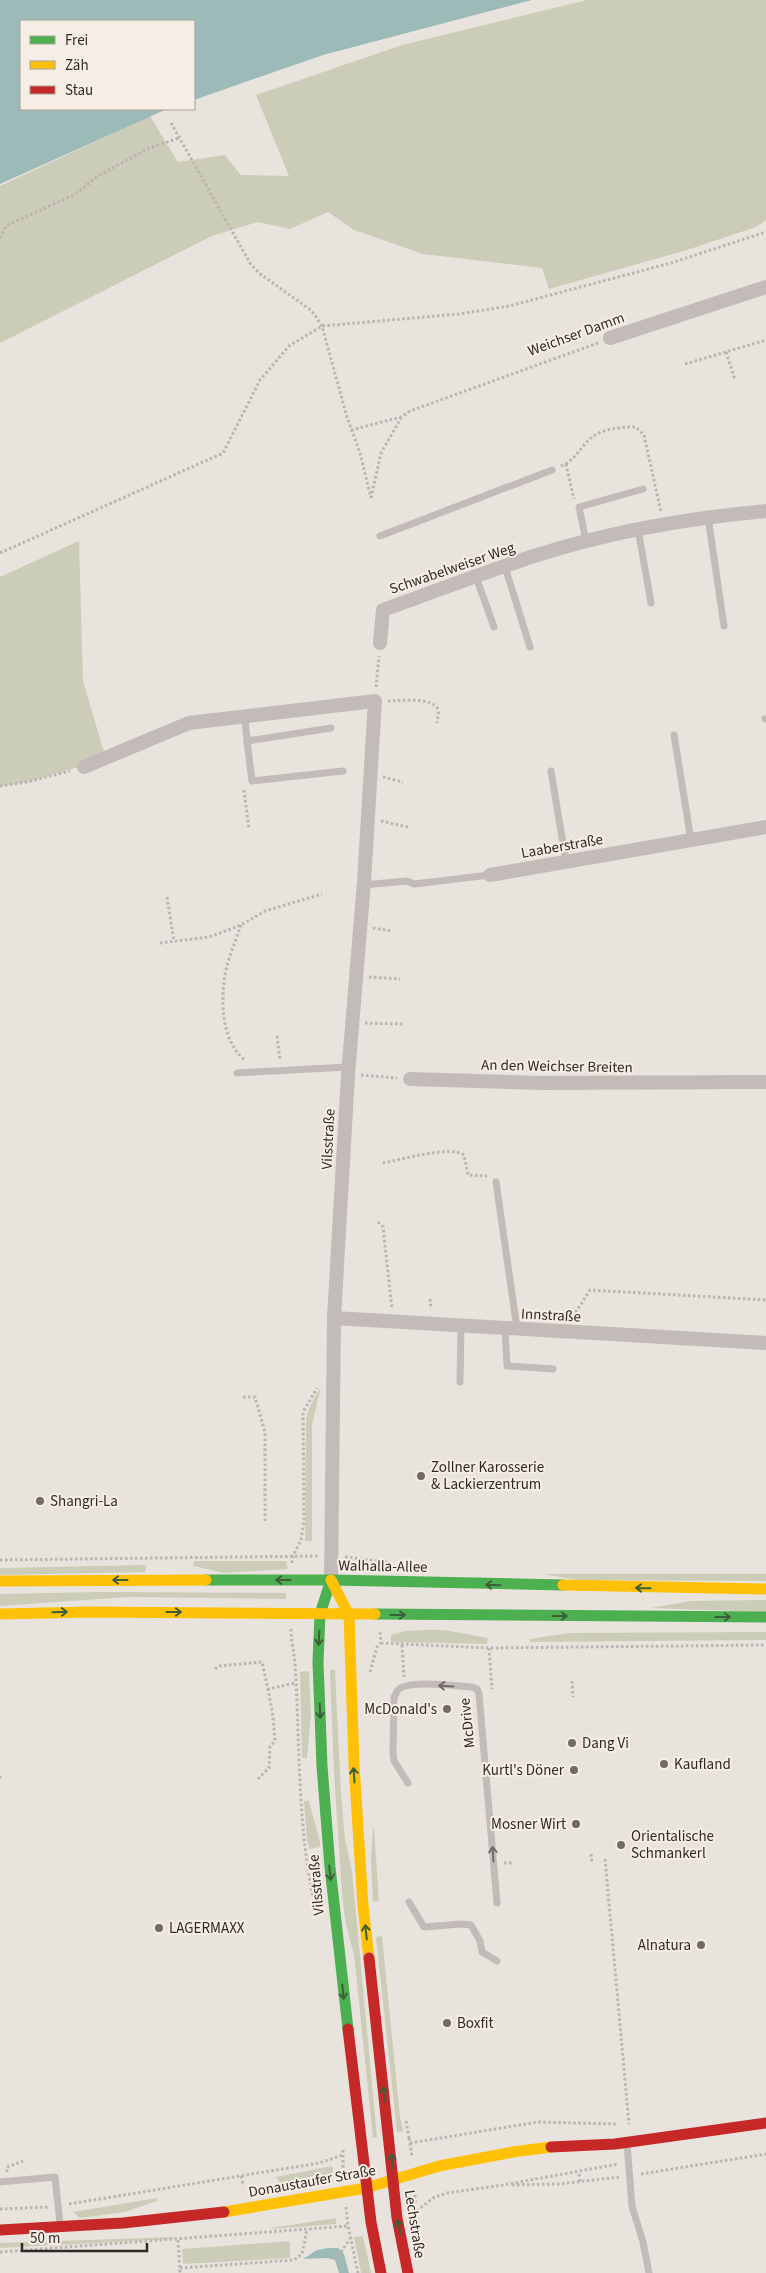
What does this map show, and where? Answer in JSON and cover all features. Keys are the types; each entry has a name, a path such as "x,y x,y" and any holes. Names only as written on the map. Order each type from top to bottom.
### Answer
{"street":[{"name":"Weichser Damm","path":"610,338 766,288"},
{"name":"Schwabelweiser Weg","path":"380,643 383,610 505,566 638,529 708,517 766,510"},
{"path":"84,767 189,723 375,701"},
{"name":"Vilsstraße","path":"366,2188 330,1867 322,1766 318,1662 320,1614 331,1580 334,1318 348,1071 368,818 375,701"},
{"name":"Laaberstraße","path":"490,875 766,827"},
{"name":"An den Weichser Breiten","path":"410,1079 551,1083 766,1082"},
{"name":"Innstraße","path":"334,1318 766,1343"},
{"name":"Vilsstraße","path":"331,1580 349,1614 354,1764 363,1906 394,2180"},
{"name":"Walhalla-Allee","path":"0,1581 331,1580 766,1589"},
{"path":"0,1614 90,1612 766,1617"},
{"name":"Donaustaufer Straße","path":"0,2230 60,2227 210,2214 366,2188 438,2166 512,2152 563,2146 627,2143 766,2123"},
{"name":"Lechstraße","path":"394,2180 397,2218 408,2273"},
{"path":"366,2188 381,2273"}],"lane":[{"path":"380,536 552,470"},
{"path":"586,542 579,508 643,489"},
{"path":"708,517 724,626"},
{"path":"638,529 651,603"},
{"path":"505,566 530,647"},
{"path":"476,577 494,627"},
{"path":"245,716 252,782 344,771"},
{"path":"247,741 331,728"},
{"path":"674,735 691,840"},
{"path":"551,771 566,862"},
{"name":"Laaberstraße","path":"363,885 406,881 414,884 490,875"},
{"path":"237,1073 348,1071"},
{"path":"496,1182 511,1329 507,1366 554,1369"},
{"path":"460,1326 460,1382"},
{"name":"McDrive","path":"405,1686 420,1684 472,1687 477,1689 480,1694 497,1903"},
{"path":"405,1686 398,1690 394,1697 393,1752 394,1761 408,1783"},
{"path":"409,1902 424,1927 471,1925 480,1941 482,1952 497,1961"},
{"path":"627,2143 632,2206 644,2242 649,2273"},
{"path":"0,2182 55,2177 60,2227"}],"path":[{"path":"171,123 250,263 259,274 312,311 322,326 360,453 371,498 382,453 401,417"},
{"path":"0,238 7,225 74,195 98,176 147,149 179,138"},
{"path":"0,553 223,453 260,380 289,346 322,326 459,314 509,306 671,263 766,232"},
{"name":"Weichser Damm","path":"352,430 401,417 410,411 610,338"},
{"path":"685,364 766,340"},
{"path":"726,352 735,380"},
{"path":"552,470 566,464 596,434 625,427 636,427 644,436 664,525"},
{"path":"566,464 573,495"},
{"path":"380,643 375,701 426,701 433,704 438,711 437,723"},
{"path":"0,786 27,782 84,767"},
{"path":"249,829 243,783 252,782"},
{"path":"368,818 408,827"},
{"path":"160,943 209,937 241,925 265,911 322,894"},
{"path":"167,897 174,941"},
{"path":"241,925 224,980 228,1038 235,1052 260,1072"},
{"path":"356,976 400,979"},
{"path":"352,1023 404,1024"},
{"path":"277,1036 281,1071"},
{"path":"348,1071 410,1079"},
{"path":"384,1163 443,1152 461,1152 464,1155 468,1175 481,1175"},
{"path":"378,1222 382,1227 394,1322"},
{"path":"563,1332 590,1290 766,1300"},
{"path":"293,1556 301,1540 304,1520 303,1412 321,1382"},
{"path":"243,1397 254,1397 265,1432 265,1521"},
{"path":"0,1560 331,1556"},
{"path":"370,1674 377,1647 381,1644 489,1648 766,1644"},
{"path":"402,1645 405,1686"},
{"path":"489,1648 492,1689"},
{"path":"215,1669 219,1666 262,1662 268,1689 275,1741 270,1748 269,1768 258,1779"},
{"path":"572,1681 573,1697"},
{"path":"268,1689 295,1683"},
{"path":"591,1854 592,1864"},
{"path":"410,2143 538,2122 631,2124 605,1859"},
{"path":"404,2112 409,2138"},
{"path":"0,2209 58,2205 319,2163 342,2155"},
{"path":"22,2158 26,2170"},
{"path":"579,2174 580,2182"},
{"path":"241,2176 243,2184"},
{"path":"397,2218 416,2213 433,2198 447,2193 504,2185"},
{"path":"0,2252 178,2240 371,2222"},
{"path":"180,2268 294,2260 302,2254 307,2229"},
{"path":"335,2260 350,2239"},
{"path":"178,2240 180,2273"}],"green space":[{"path":"587,0 766,0 766,220 756,227 687,250 549,289 542,268 423,254 354,230 328,212 290,229 258,222 212,236 0,343 0,186 150,116 178,162 225,155 241,175 289,176 256,95 402,45"},
{"path":"79,541 83,681 106,759 27,782 0,786 0,577"},
{"path":"321,1386 312,1425 312,1541 305,1541 306,1419 309,1408"},
{"path":"194,1561 286,1561 288,1569 224,1573 193,1566"},
{"path":"146,1565 145,1572 0,1575 0,1568"},
{"path":"542,1574 766,1574 766,1581 579,1580"},
{"path":"101,1592 286,1593 286,1599 128,1597 0,1606 0,1594"},
{"path":"766,1600 766,1612 650,1608 692,1601"},
{"path":"444,1630 488,1638 487,1644 391,1642 391,1635 405,1631"},
{"path":"766,1632 766,1640 530,1642 530,1639 569,1633"},
{"path":"330,1670 335,1670 341,1795 345,1838 352,1871 377,2137 373,2138 354,1954 347,1927 341,1886 334,1779"},
{"path":"309,1671 311,1715 307,1758 302,1758 300,1672"},
{"path":"304,1801 309,1801 320,1847 310,1849 307,1841"},
{"path":"373,1828 379,1901 373,1902 371,1859"},
{"path":"382,1936 403,2131 397,2132 376,1937"},
{"path":"332,2166 333,2173 320,2178 281,2184 276,2177"},
{"path":"157,2198 157,2201 125,2212 80,2218 73,2212"},
{"path":"336,2218 336,2224 271,2229 271,2228"},
{"path":"363,2236 371,2273 361,2273 354,2237"},
{"path":"175,2237 171,2239 0,2248 0,2243"},
{"path":"290,2241 290,2258 183,2264 182,2249"}],"water":[{"path":"0,0 532,0 323,55 195,100 195,20 20,20 20,110 165,110 0,184"},
{"path":"338,2248 344,2254 349,2273 339,2273 335,2260 327,2258 303,2259 317,2250"}],"traffic: fast":[{"path":"206,1580 331,1580 563,1585"},
{"path":"331,1580 320,1614 318,1662 322,1766 330,1867 348,2029"},
{"path":"375,1614 766,1617"}],"traffic: slow":[{"path":"0,1581 206,1580"},
{"path":"331,1580 349,1615 354,1764 363,1906 369,1958"},
{"path":"563,1585 766,1589"},
{"path":"0,1614 90,1612 375,1614"},
{"path":"224,2212 366,2188 439,2166 551,2147"}],"traffic: jam":[{"path":"369,1958 397,2218 408,2273"},
{"path":"348,2029 371,2222 381,2273"},
{"path":"551,2147 615,2144 766,2123"},
{"path":"0,2230 123,2223 224,2212"}],"place":[{"name":"Zollner Karosserie & Lackierzentrum","path":"421,1476"},
{"name":"Shangri-La","path":"40,1501"},
{"name":"McDonald's","path":"447,1709"},
{"name":"Dang Vi","path":"572,1743"},
{"name":"Kaufland","path":"664,1764"},
{"name":"Kurtl's Döner","path":"574,1770"},
{"name":"Mosner Wirt","path":"576,1824"},
{"name":"Orientalische Schmankerl","path":"621,1845"},
{"name":"LAGERMAXX","path":"159,1928"},
{"name":"Alnatura","path":"701,1945"},
{"name":"Boxfit","path":"447,2023"}]}
